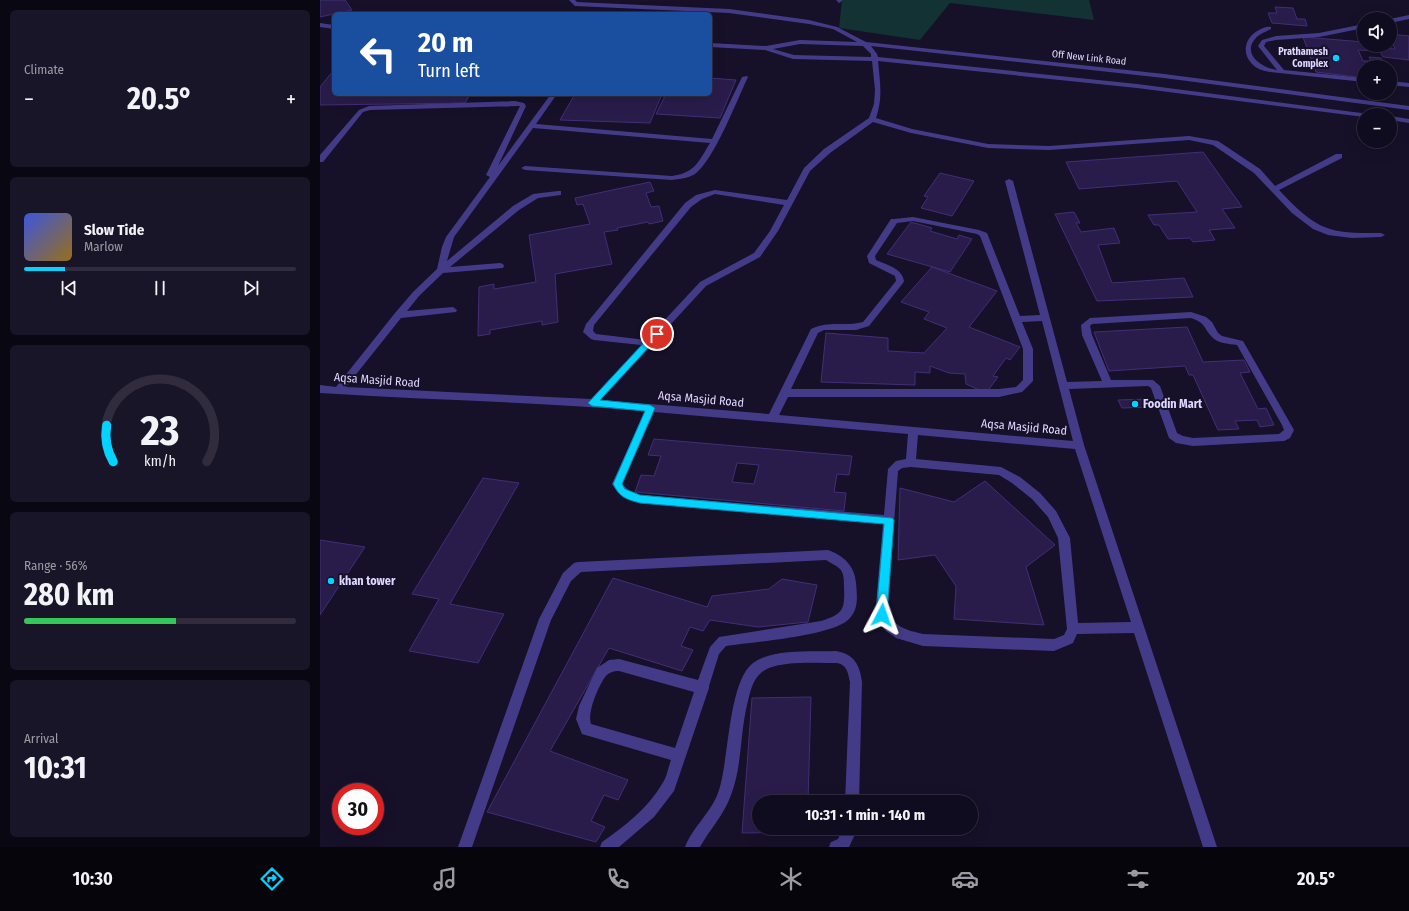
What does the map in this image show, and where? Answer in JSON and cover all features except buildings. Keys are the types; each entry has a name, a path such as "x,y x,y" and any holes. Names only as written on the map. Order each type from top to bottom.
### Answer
{"street":[{"path":"572,0 575,4 729,11 809,22 835,28 866,44 874,54 878,90 877,104 872,119 827,151 807,170 774,231 757,255 703,284 592,403"},
{"path":"1397,20 1409,17"},
{"path":"320,25 332,27"},
{"path":"1281,72 1261,46 1264,41 1276,38 1319,35 1357,27"},
{"path":"1269,28 1258,31 1252,36 1248,43 1248,50 1251,58 1257,66 1263,69 1281,72 1357,79"},
{"name":"Off New Link Road","path":"712,45 766,48 800,42 866,44 1164,76 1409,108"},
{"name":"Off New Link Road","path":"766,48 793,57 874,59 1137,86 1357,114"},
{"path":"525,168 672,178 682,177 694,172 714,141 745,76"},
{"path":"1397,84 1409,85"},
{"path":"441,270 446,247 450,238 553,96"},
{"path":"320,160 361,111 369,108 522,104 523,106 490,175"},
{"path":"872,119 911,131 988,146 1049,148 1189,138 1215,143 1257,171 1295,211 1316,226 1331,233 1352,236 1381,235"},
{"path":"1397,119 1409,121"},
{"path":"532,126 714,141"},
{"path":"1274,189 1339,156"},
{"path":"1009,181 1079,445 1210,847"},
{"path":"648,343 594,337 588,332 590,324 688,205 699,197 715,192 789,203"},
{"path":"338,391 353,370 398,315 416,294 441,270 516,208 536,196 558,193"},
{"path":"772,419 814,331 823,327 856,327 866,324 900,281 899,276 894,271 872,261 871,256 894,221 912,219 979,232 984,235 1028,349 1028,380 1019,390 999,393 785,393"},
{"path":"441,270 500,266"},
{"path":"398,315 453,310"},
{"path":"1063,386 1108,384 1140,381 1150,382 1155,386 1173,435 1180,440 1193,442 1280,438 1286,435 1289,430 1240,343 1220,338 1215,335 1209,324 1203,319 1191,315 1090,321 1085,325 1087,336 1108,384"},
{"path":"1016,319 1045,318"},
{"name":"Aqsa Masjid Road","path":"320,389 408,395 592,403 1079,445"},
{"path":"650,408 617,484 622,492 631,497 889,520"},
{"path":"911,463 913,431"},
{"path":"911,463 1001,471 1016,480 1036,496 1052,514 1064,538 1073,629 1069,639 1054,645 923,640 900,634 890,627 882,615 889,520 893,469 900,464 911,463"},
{"path":"465,847 545,619 567,577 578,568 828,555 844,566 850,579 851,605 846,614 836,622 821,627 723,641 714,651 703,688 669,786 657,805 628,833 607,847"},
{"path":"1073,629 1138,627"},
{"path":"692,847 722,800 731,770 742,696 748,680 756,667 772,660 835,656 849,661 854,668 856,682 852,795"},
{"path":"680,756 587,729 583,719 585,706 601,672 609,666 619,665 703,688"},
{"path":"836,847 843,844 848,835"}],"green space":[{"path":"842,0 1089,0 1094,20 950,3 920,40 839,28"}],"place":[{"name":"Prathamesh Complex","path":"1336,58"},
{"name":"Foodin Mart","path":"1135,404"},
{"name":"khan tower","path":"331,581"}],"route":[{"path":"657,334 592,403 650,408 617,484 622,492 631,497 640,499 889,520 882,615"}]}
